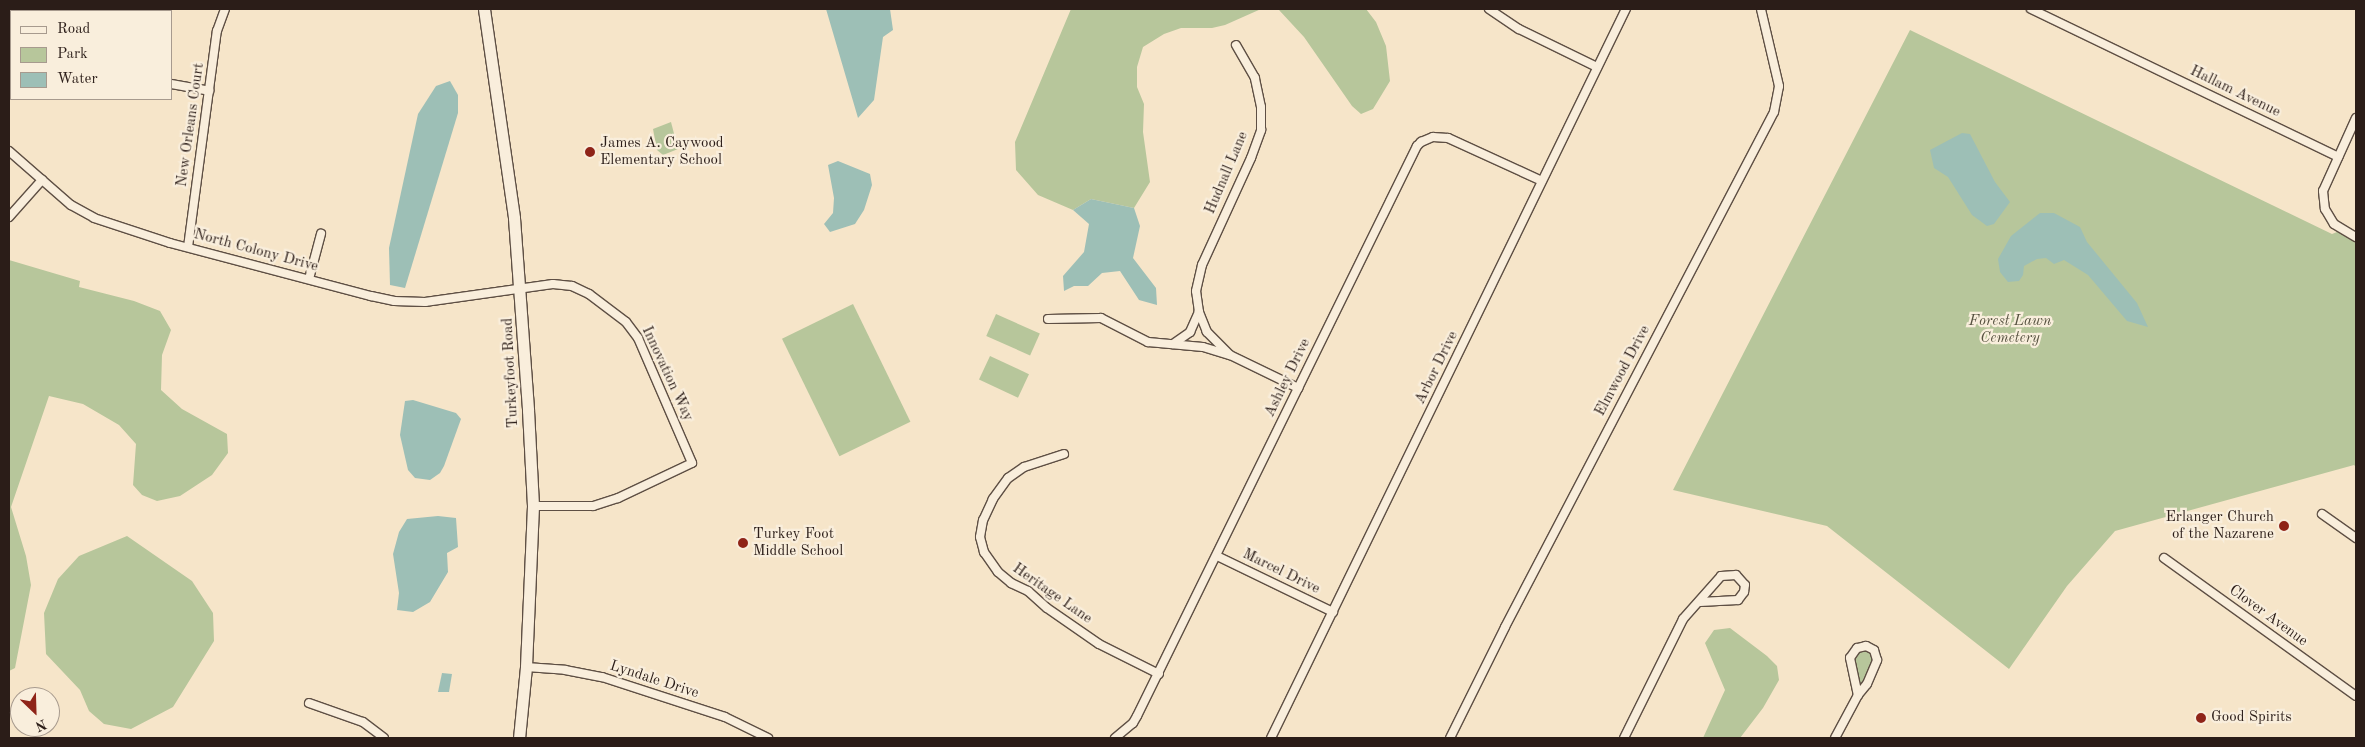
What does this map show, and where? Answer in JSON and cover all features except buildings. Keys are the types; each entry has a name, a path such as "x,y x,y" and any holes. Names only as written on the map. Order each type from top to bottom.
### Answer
{"main road":[{"name":"Turkeyfoot Road","path":"484,9 514,218 521,290 533,506 526,668 519,738"}],"street":[{"name":"New Orleans Court","path":"188,247 217,31 226,9"},
{"path":"1489,9 1519,29 1598,68"},
{"name":"Arbor Drive","path":"1271,738 1626,9"},
{"name":"Elmwood Drive","path":"1450,738 1509,618 1774,112 1779,86 1761,9"},
{"name":"Hallam Avenue","path":"2031,9 2338,157"},
{"name":"Hudnall Lane","path":"1230,355 1208,332 1199,312 1196,291 1202,265 1251,158 1261,130 1261,107 1255,78 1236,45"},
{"path":"172,84 209,91"},
{"path":"2356,118 2323,191 2325,209 2334,224 2356,237"},
{"name":"Ashley Drive","path":"1115,738 1133,723 1159,674 1412,156 1421,142 1433,137 1448,138 1542,181"},
{"name":"North Colony Drive","path":"9,151 71,206 94,218 188,247 394,300 425,302 521,290"},
{"path":"9,217 42,180"},
{"path":"309,279 321,234"},
{"name":"Innovation Way","path":"521,290 553,284 572,286 589,294 626,322 638,338 692,463 618,498 593,506 533,506"},
{"path":"1174,344 1190,332 1199,312"},
{"name":"Hudnall Lane","path":"1048,320 1101,318 1140,340 1202,347 1230,355 1298,388"},
{"name":"Heritage Lane","path":"1064,454 1024,467 1008,478 992,499 984,514 980,537 984,552 998,572 1011,583 1028,591 1047,608 1099,644 1159,674"},
{"path":"2322,514 2356,538"},
{"name":"Marcel Drive","path":"1217,556 1333,612"},
{"name":"Clover Avenue","path":"2164,558 2356,696"},
{"path":"1624,738 1655,679 1675,631 1688,612 1700,602 1721,576 1736,575 1745,586 1744,592 1738,600 1700,602"},
{"path":"1836,738 1858,695 1867,684 1877,660 1874,650 1866,646 1857,648 1851,655 1858,695"},
{"name":"Lyndale Drive","path":"526,668 565,670 602,677 725,717 768,738"},
{"path":"308,704 363,722 384,738"}],"green space":[{"path":"1071,9 1261,9 1225,25 1212,28 1181,28 1164,34 1143,47 1137,67 1137,87 1144,104 1143,132 1150,182 1134,208 1091,199 1073,210 1038,195 1016,170 1015,142"},
{"path":"1261,9 1366,9 1376,22 1386,46 1390,81 1373,109 1361,114 1352,106 1304,37 1279,10"},
{"name":"Forest Lawn Cemetery","path":"1910,30 2332,234 2342,230 2356,237 2356,467 2354,465 2115,531 2067,586 2009,669 1827,526 1673,490"},
{"path":"671,122 678,149 663,155 657,150 653,129"},
{"path":"9,260 80,281 79,287 134,301 160,311 171,330 162,355 161,390 182,409 227,434 228,453 212,475 180,496 157,501 142,495 133,485 136,444 119,425 83,404 49,396 11,507 26,556 31,585 15,668 9,671"},
{"path":"853,304 910,422 839,456 782,339"},
{"path":"996,314 1040,334 1030,355 986,336"},
{"path":"990,356 1029,374 1018,398 979,380"},
{"path":"127,536 192,581 213,613 214,641 173,707 131,729 104,724 89,711 80,690 46,654 44,613 58,579 79,556"},
{"path":"1730,628 1777,666 1779,680 1763,708 1740,738 1703,738 1725,690 1705,643 1714,630"},
{"path":"1865,650 1872,654 1874,663 1860,688 1854,657 1858,651"}],"water":[{"path":"826,9 890,9 893,30 883,37 874,100 858,118"},
{"path":"450,81 458,95 458,113 405,288 390,285 389,248 418,114 436,86"},
{"path":"1962,133 1970,134 1995,182 2010,202 1994,224 1987,226 1972,215 1948,177 1934,168 1930,150"},
{"path":"838,161 870,174 872,185 864,210 855,224 830,232 824,224 833,213 834,198 828,165"},
{"path":"1091,199 1134,208 1140,226 1133,258 1156,288 1157,305 1139,300 1120,271 1102,273 1088,286 1074,286 1064,291 1063,276 1084,252 1089,224 1073,210"},
{"path":"2040,213 2054,213 2080,227 2087,242 2137,303 2148,327 2127,321 2088,275 2064,260 2054,264 2046,258 2037,259 2024,266 2023,275 2019,281 2008,282 2000,272 1998,259 2011,236"},
{"path":"413,400 456,413 461,419 444,466 440,473 430,480 415,478 408,470 400,435 405,401"},
{"path":"438,516 456,518 458,547 447,553 448,572 430,602 413,612 397,610 399,593 393,554 399,532 407,519"},
{"path":"442,673 452,674 449,692 438,692"}],"place":[{"name":"James A. Caywood Elementary School","path":"590,152"},
{"name":"Erlanger Church of the Nazarene","path":"2284,526"},
{"name":"Turkey Foot Middle School","path":"743,543"},
{"name":"Good Spirits","path":"2201,718"}]}
